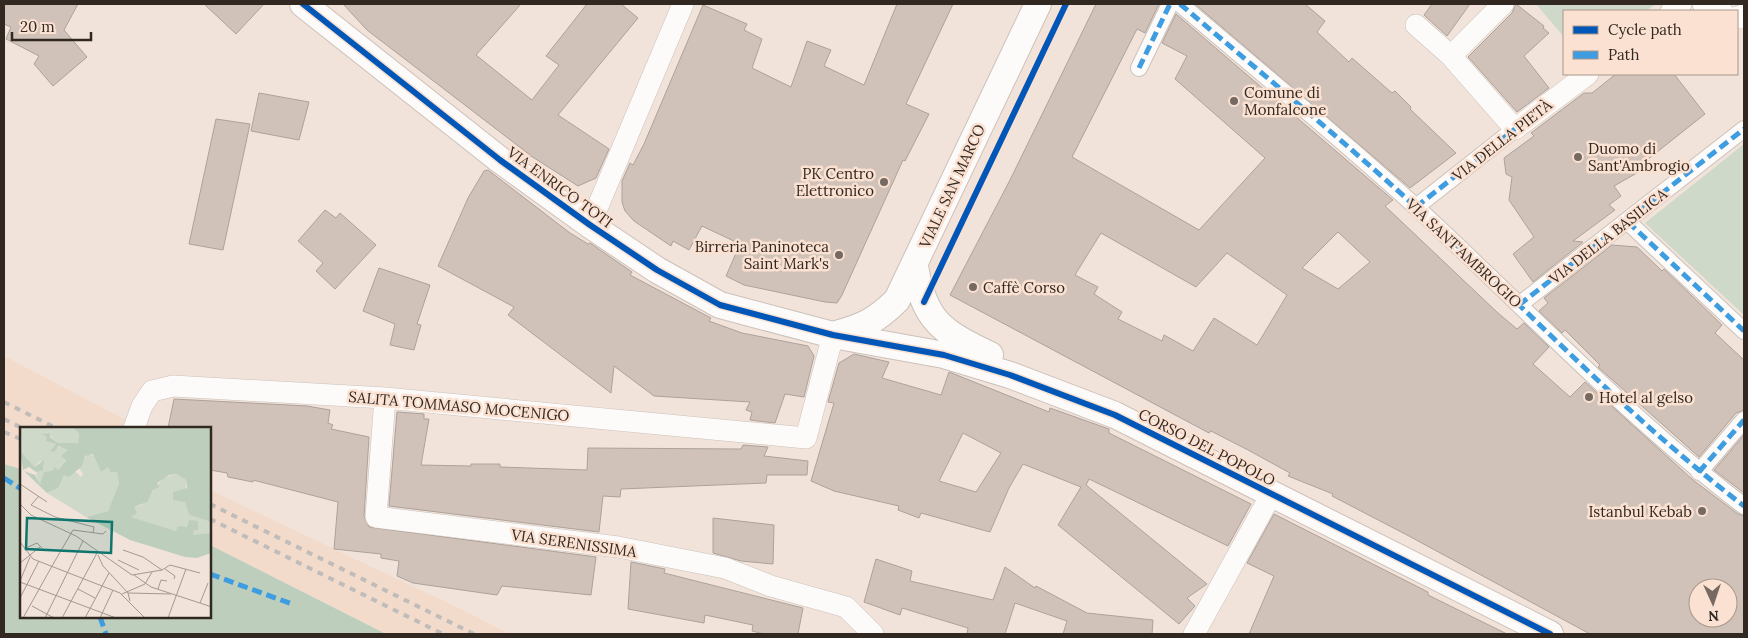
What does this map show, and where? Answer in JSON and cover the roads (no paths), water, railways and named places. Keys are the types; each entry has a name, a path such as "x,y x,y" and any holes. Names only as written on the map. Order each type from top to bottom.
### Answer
{"street":[{"name":"VIA ENRICO TOTI","path":"302,4 500,160 590,225 658,270 720,304 833,335"},
{"path":"590,225 683,4"},
{"name":"VIALE SAN MARCO","path":"833,335 859,328 880,318 897,300 915,266 1038,4"},
{"path":"1139,68 1170,4"},
{"name":"VIA SANT'AMBROGIO","path":"1180,4 1338,137 1416,207 1653,432 1699,472 1744,506"},
{"path":"1451,56 1502,4"},
{"path":"1703,4 1719,10"},
{"path":"1416,25 1451,56 1515,129"},
{"name":"VIA DELLA PIETÀ","path":"1416,207 1587,75"},
{"name":"VIA DELLA BASILICA","path":"1519,305 1628,222 1744,129"},
{"path":"1628,222 1744,330"},
{"path":"915,266 919,290 928,312 955,339 1115,414"},
{"name":"CORSO DEL POPOLO","path":"833,335 944,355 1010,375 1115,414 1550,634"},
{"name":"SALITA TOMMASO MOCENIGO","path":"134,427 142,406 152,391 173,386 385,398 806,438 833,335"},
{"name":"VIA SERENISSIMA","path":"385,398 376,517 618,547 725,568 771,586 846,607 873,634"},
{"path":"1699,472 1744,420"},
{"path":"1194,634 1272,493"}],"railway":[{"path":"4,402 54,427"},
{"path":"4,419 20,427"},
{"path":"4,432 20,439"},
{"path":"211,504 474,634"},
{"path":"211,519 443,634"}],"place":[{"name":"Comune di Monfalcone","path":"1234,101"},
{"name":"Duomo di Sant'Ambrogio","path":"1578,157"},
{"name":"PK Centro Elettronico","path":"884,182"},
{"name":"Birreria Paninoteca Saint Mark's","path":"839,255"},
{"name":"Caffè Corso","path":"973,287"},
{"name":"Hotel al gelso","path":"1589,397"},
{"name":"Istanbul Kebab","path":"1702,511"}]}
